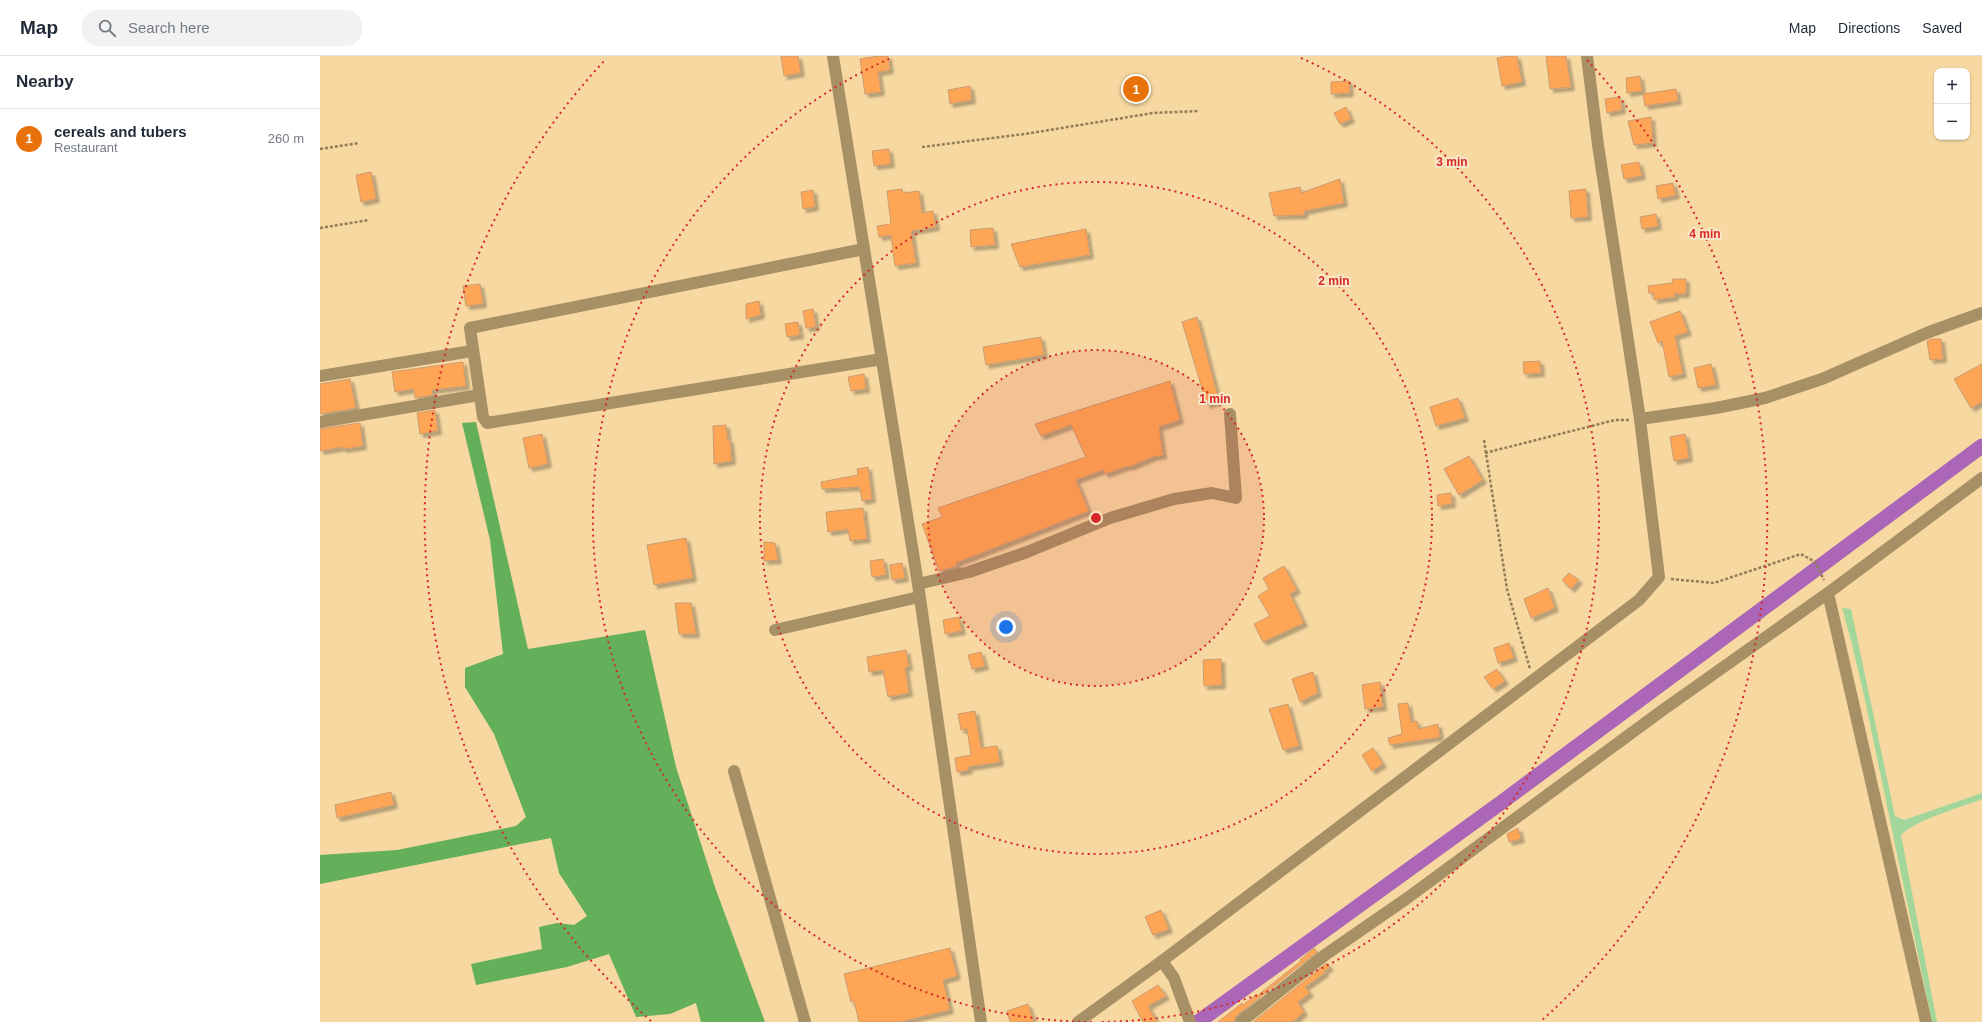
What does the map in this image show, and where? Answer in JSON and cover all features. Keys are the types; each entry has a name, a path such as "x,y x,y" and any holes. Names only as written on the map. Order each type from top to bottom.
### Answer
{"street":[{"path":"833,56 920,597 981,1022"},
{"path":"1078,1022 1162,961 1639,600 1658,577 1640,419 1598,145 1587,56"},
{"path":"864,249 470,328 479,394 483,417 487,423 882,359"},
{"path":"1640,419 1716,408 1765,398 1822,379 1929,332 1982,313"},
{"path":"320,376 472,351"},
{"path":"320,422 479,394"},
{"path":"918,584 969,572 1027,552 1110,518 1174,499 1212,493 1236,498 1230,414"},
{"path":"1241,1022 1325,955 1406,899 1660,712 1828,593 1982,478"},
{"path":"1828,593 1926,1022"},
{"path":"775,630 920,597"},
{"path":"734,771 805,1022"},
{"path":"1162,961 1174,978 1188,1019"}],"path":[{"path":"922,147 1025,134 1153,113 1199,111"},
{"path":"320,150 358,143"},
{"path":"320,228 369,220"},
{"path":"1485,453 1616,420 1640,419"},
{"path":"1484,440 1508,589 1533,681"},
{"path":"1658,577 1714,583 1801,554 1814,562 1822,574"}],"green space":[{"path":"476,422 528,649 645,630 676,767 716,890 765,1022 701,1022 696,1003 670,1014 636,1017 609,954 567,967 476,985 471,964 542,949 539,927 557,923 574,925 587,916 559,873 551,838 320,884 320,855 397,850 516,826 526,817 494,734 465,687 465,668 503,654 490,540 462,423"},
{"path":"1842,608 1851,609 1895,816 1904,820 1982,793 1982,799 1939,814 1917,824 1901,835 1937,1022 1932,1022 1865,700"}],"building":[{"path":"781,56 798,56 801,73 784,76"},
{"path":"888,56 890,70 878,72 881,92 865,94 860,59"},
{"path":"1517,56 1522,82 1502,86 1497,58"},
{"path":"1546,56 1566,56 1571,87 1550,89"},
{"path":"1640,76 1642,91 1627,93 1626,78"},
{"path":"1349,81 1350,93 1331,94 1331,82"},
{"path":"970,86 972,100 950,104 948,90"},
{"path":"1676,89 1678,101 1645,106 1643,94"},
{"path":"1620,97 1622,110 1607,113 1605,99"},
{"path":"1346,107 1351,119 1340,124 1334,113"},
{"path":"1651,117 1653,143 1634,145 1628,121"},
{"path":"889,149 891,164 874,166 872,151"},
{"path":"1639,162 1642,176 1624,179 1621,165"},
{"path":"371,172 376,199 361,202 356,175"},
{"path":"1340,179 1344,203 1304,211 1304,215 1274,216 1269,193 1300,187 1301,193"},
{"path":"1673,183 1676,195 1658,199 1656,186"},
{"path":"902,189 903,193 919,191 922,213 933,211 936,227 911,231 916,263 895,266 891,235 879,237 877,226 891,224 887,191"},
{"path":"1586,189 1588,217 1571,218 1569,191"},
{"path":"813,190 815,207 803,209 801,192"},
{"path":"1656,214 1658,226 1642,229 1640,217"},
{"path":"993,228 995,245 971,247 970,230"},
{"path":"1086,229 1090,255 1020,267 1011,244"},
{"path":"1673,279 1686,279 1686,294 1674,294 1675,297 1654,300 1654,293 1649,293 1648,286 1672,283"},
{"path":"480,284 483,304 466,306 463,286"},
{"path":"759,301 761,315 746,319 746,304"},
{"path":"813,309 816,327 806,328 803,311"},
{"path":"1680,311 1688,332 1675,336 1683,374 1669,377 1662,341 1658,343 1650,322"},
{"path":"1197,317 1219,401 1207,405 1182,322"},
{"path":"798,322 800,335 787,337 785,324"},
{"path":"1041,337 1044,355 986,365 983,347"},
{"path":"1932,339 1941,339 1943,359 1930,360 1927,341"},
{"path":"1540,361 1541,373 1524,374 1523,362"},
{"path":"463,362 466,386 432,390 433,395 415,398 414,389 395,392 392,372"},
{"path":"1711,364 1716,385 1698,388 1694,368"},
{"path":"1982,364 1982,402 1971,408 1954,379"},
{"path":"864,374 866,389 851,391 848,377"},
{"path":"350,379 356,408 320,414 320,384"},
{"path":"1170,381 1180,420 1159,427 1163,455 1153,457 1129,467 1128,466 1105,474 1103,470 1076,480 1089,511 956,563 957,566 939,571 922,524 942,517 938,508 1086,457 1071,425 1041,436 1035,424"},
{"path":"1458,398 1465,418 1436,426 1430,407"},
{"path":"435,410 438,431 420,434 417,413"},
{"path":"360,423 363,446 343,449 343,447 320,451 320,429"},
{"path":"726,425 728,440 730,440 732,461 714,464 713,426"},
{"path":"542,434 548,464 529,468 523,438"},
{"path":"1685,434 1689,458 1674,461 1670,437"},
{"path":"1469,456 1483,480 1459,495 1444,469"},
{"path":"868,467 872,499 862,501 860,487 822,489 821,482 858,475 857,469"},
{"path":"1451,493 1452,504 1438,506 1437,495"},
{"path":"863,508 867,539 850,541 848,529 828,532 826,512"},
{"path":"686,538 693,578 654,585 647,545"},
{"path":"764,542 775,543 778,560 764,561"},
{"path":"883,559 886,575 872,577 870,561"},
{"path":"902,563 905,578 892,580 890,565"},
{"path":"1284,566 1297,590 1290,594 1304,623 1263,642 1254,624 1270,616 1258,596 1269,589 1263,578"},
{"path":"1569,573 1579,580 1571,589 1562,580"},
{"path":"1548,588 1555,608 1531,618 1524,599"},
{"path":"675,603 691,603 696,634 679,634"},
{"path":"959,617 962,631 945,634 943,620"},
{"path":"1509,643 1514,658 1498,663 1494,648"},
{"path":"906,650 909,667 905,667 909,693 888,697 883,670 869,672 867,657"},
{"path":"981,652 985,666 972,669 968,655"},
{"path":"1221,659 1222,685 1204,686 1203,660"},
{"path":"1497,669 1505,681 1493,689 1484,677"},
{"path":"1313,672 1318,693 1300,702 1292,679"},
{"path":"1380,682 1383,707 1365,709 1362,685"},
{"path":"1408,703 1411,722 1417,721 1418,729 1438,724 1440,737 1390,745 1388,738 1402,734 1398,704"},
{"path":"1288,704 1299,746 1283,750 1269,709"},
{"path":"975,711 981,748 997,746 1000,762 968,767 969,770 957,772 955,758 971,755 967,729 961,730 958,714"},
{"path":"1373,748 1383,764 1372,771 1362,755"},
{"path":"391,792 394,805 337,818 335,805"},
{"path":"1518,828 1521,839 1509,842 1507,834"},
{"path":"1161,910 1169,929 1153,935 1145,917"},
{"path":"950,948 957,976 943,980 950,1010 899,1022 859,1022 854,1001 851,1002 844,974"},
{"path":"1314,948 1317,952 1236,1016 1234,1022 1218,1022 1242,1003 1243,1005 1256,995 1257,996 1301,961 1300,960"},
{"path":"1327,963 1330,967 1324,971 1325,973 1305,987 1310,993 1298,1002 1304,1012 1293,1022 1253,1022"},
{"path":"1158,985 1166,996 1148,1006 1157,1022 1143,1022 1132,1001"},
{"path":"1028,1004 1034,1022 1010,1022 1007,1011"}],"waterway":[{"path":"1198,1022 1502,802 1982,446"}],"place":[{"name":"cereals and tubers","path":"1136,89"}]}
